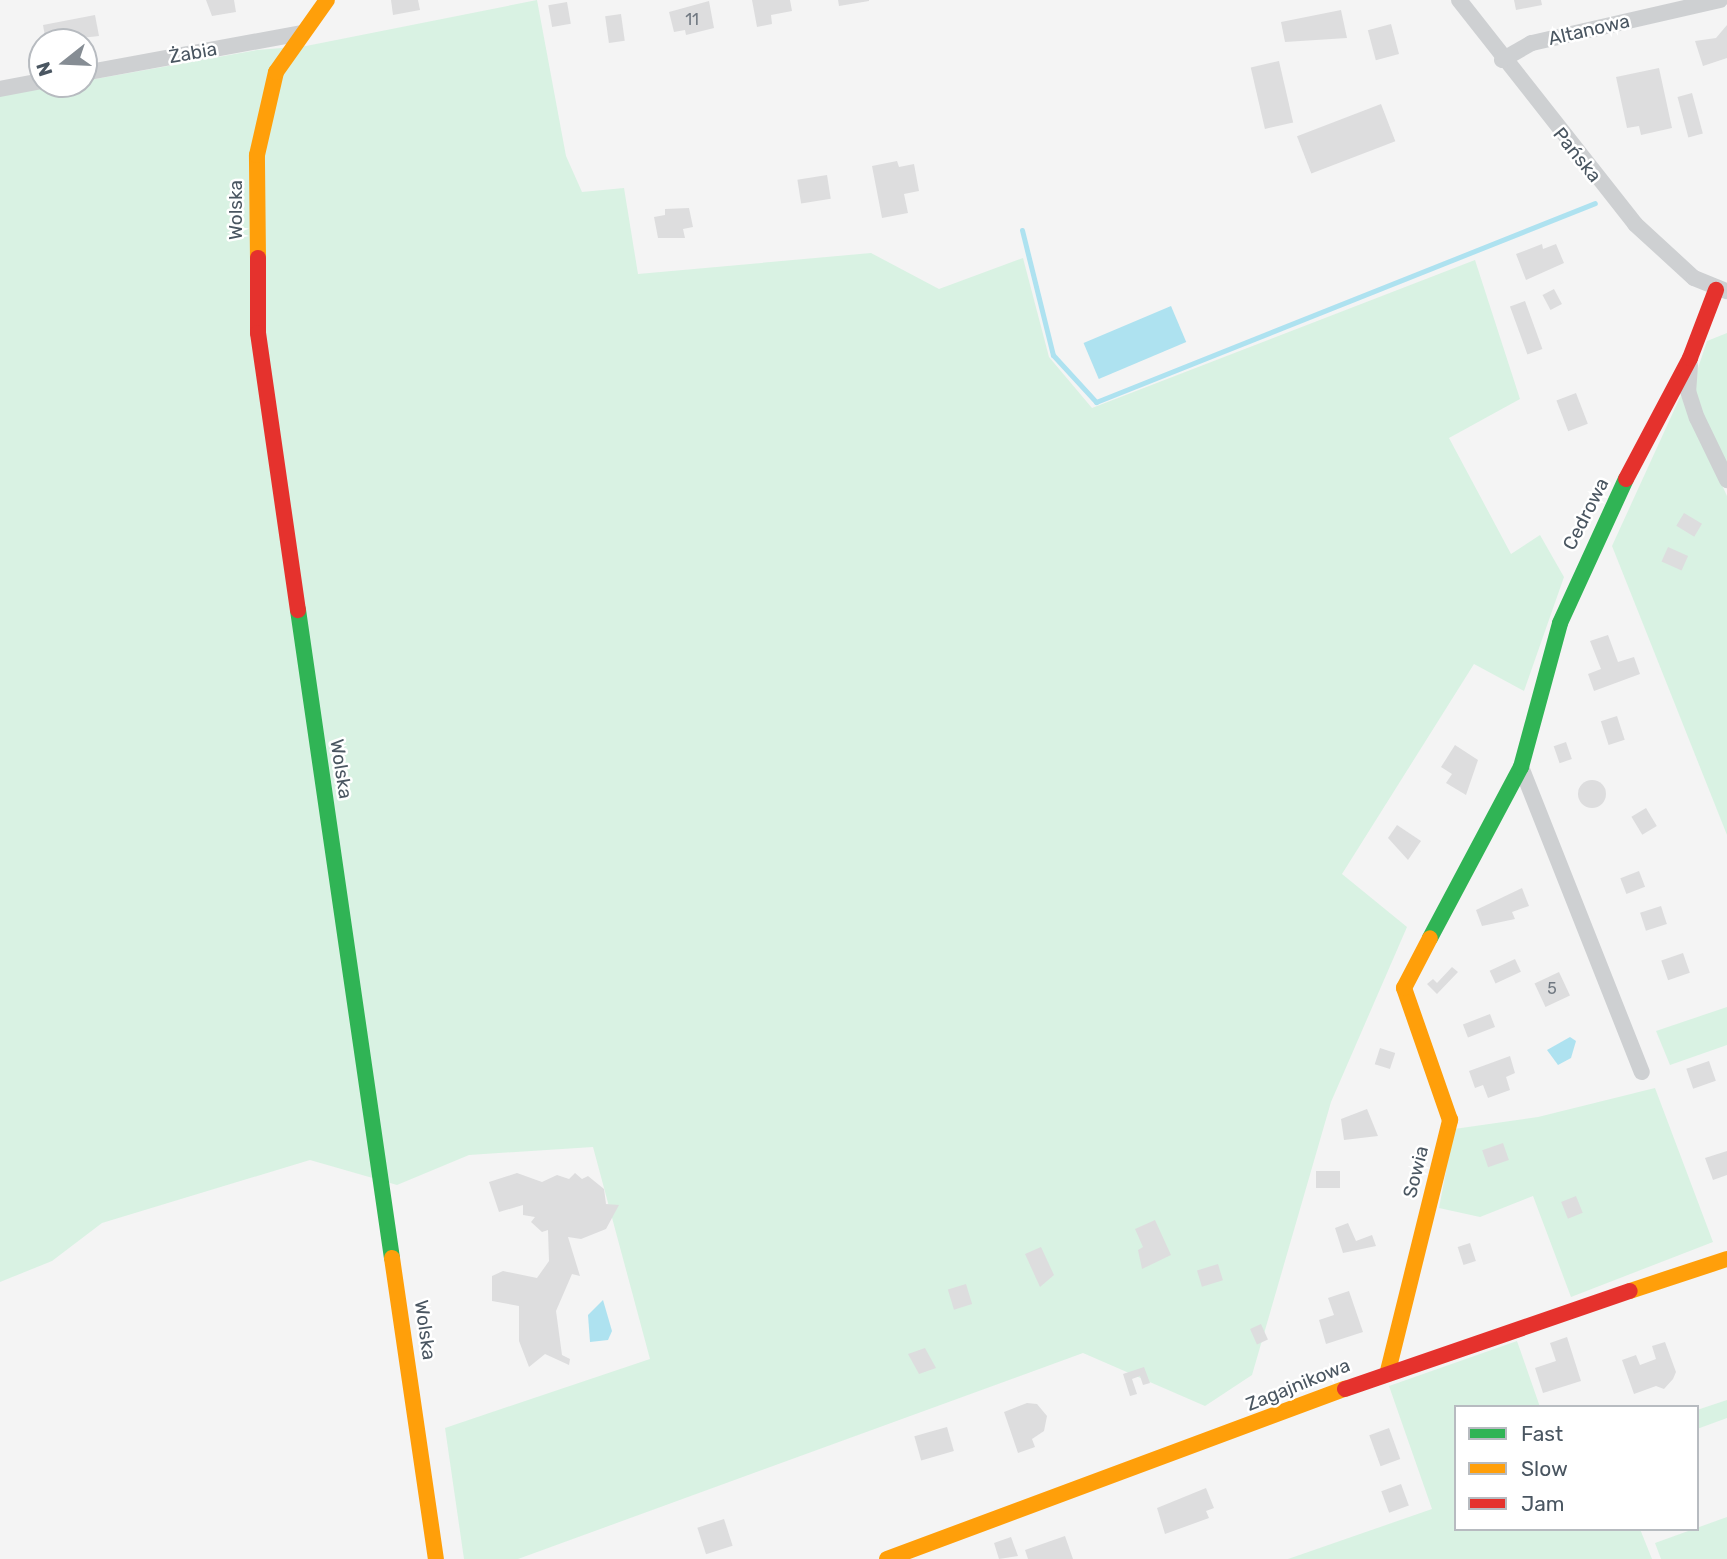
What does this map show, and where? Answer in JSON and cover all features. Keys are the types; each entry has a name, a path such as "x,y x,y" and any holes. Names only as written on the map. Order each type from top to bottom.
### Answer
{"street":[{"name":"Wolska","path":"327,0 301,33 276,72 257,155 258,333 436,1559"},
{"name":"Pańska","path":"1459,0 1502,60 1635,224 1670,259 1722,290"},
{"name":"Altanowa","path":"1502,60 1532,43 1720,0"},
{"name":"Żabia","path":"98,70 301,33"},
{"path":"0,89 28,84"},
{"name":"Cedrowa","path":"1404,988 1521,768 1560,623 1590,548 1690,358 1722,290"},
{"path":"1690,358 1688,391 1727,481"},
{"path":"1521,768 1642,1072"},
{"name":"Sowia","path":"1388,1371 1450,1120 1404,988"},
{"name":"Zagajnikowa","path":"887,1559 1127,1468 1268,1421 1388,1371 1727,1259"}],"green space":[{"path":"537,0 566,156 582,192 624,188 638,274 871,253 939,289 1023,258 1049,357 1092,408 1475,260 1520,399 1449,438 1511,554 1540,535 1564,577 1524,691 1474,664 1342,874 1407,927 1331,1102 1252,1375 1205,1406 1083,1353 518,1559 464,1559 445,1428 650,1359 593,1147 469,1155 397,1185 310,1160 102,1223 52,1261 0,1282 0,96 28,91 28,98 98,98 98,78 257,50 306,46"},
{"path":"1727,333 1727,474 1691,389 1707,341"},
{"path":"1681,395 1727,496 1727,835 1612,546"},
{"path":"1727,1007 1727,1045 1670,1065 1656,1031"},
{"path":"1655,1088 1713,1242 1571,1297 1533,1196 1480,1217 1439,1208 1454,1129 1538,1117"},
{"path":"1517,1341 1539,1405 1454,1405 1454,1531 1641,1531 1652,1559 1288,1559 1432,1509 1389,1386"},
{"path":"1727,1400 1727,1418 1699,1428 1699,1409"},
{"path":"1727,1517 1727,1559 1661,1559 1655,1543 1688,1531 1699,1531 1699,1527"}],"water":[{"path":"1171,306 1186,342 1099,379 1084,343"},
{"path":"1570,1037 1576,1041 1571,1058 1558,1065 1547,1050"},
{"path":"603,1300 612,1331 608,1340 590,1342 588,1315"}],"building":[{"path":"206,0 234,0 236,12 212,16"},
{"path":"391,0 418,0 420,10 393,15"},
{"path":"752,0 790,0 792,11 771,15 772,24 757,27"},
{"path":"838,0 869,0 869,1 839,6"},
{"path":"1514,0 1541,0 1542,5 1516,10"},
{"path":"709,1 714,28 686,35 685,30 674,32 669,12"},
{"path":"567,2 571,24 552,27 548,5"},
{"path":"1341,10 1347,38 1285,42 1281,22"},
{"path":"621,14 625,41 609,43 605,16"},
{"path":"95,15 97,28 44,28 43,25"},
{"path":"1391,24 1399,54 1376,60 1368,30"},
{"path":"1727,25 1727,58 1703,66 1695,41 1716,38"},
{"path":"1279,61 1293,122 1265,129 1251,68"},
{"path":"1659,68 1672,128 1641,135 1639,126 1627,128 1616,77"},
{"path":"1692,93 1703,134 1688,137 1678,97"},
{"path":"1381,104 1395,141 1311,174 1297,136"},
{"path":"897,161 899,167 914,164 919,191 904,194 908,213 882,218 872,166"},
{"path":"827,175 831,199 801,203 797,180"},
{"path":"689,208 693,227 683,229 685,238 658,238 654,217 665,215 665,209"},
{"path":"1542,244 1543,249 1556,244 1564,263 1526,280 1516,254"},
{"path":"1554,289 1562,304 1551,310 1543,295"},
{"path":"1525,301 1542,349 1527,354 1510,306"},
{"path":"1576,393 1588,424 1568,431 1556,401"},
{"path":"1684,513 1702,524 1694,537 1676,526"},
{"path":"1668,547 1688,556 1682,571 1661,562"},
{"path":"1608,635 1618,662 1634,657 1640,674 1594,691 1588,674 1601,669 1590,641"},
{"path":"1617,716 1625,740 1609,745 1601,721"},
{"path":"1566,742 1572,759 1560,763 1554,746"},
{"path":"1455,745 1478,760 1466,795 1446,783 1452,774 1441,767"},
{"path":"1592,780 1602,784 1606,794 1602,804 1592,808 1582,804 1578,794 1582,784"},
{"path":"1646,808 1657,826 1642,835 1631,817"},
{"path":"1397,825 1421,841 1408,860 1388,838"},
{"path":"1639,871 1645,887 1626,894 1620,878"},
{"path":"1522,888 1529,906 1512,912 1515,919 1482,926 1476,910"},
{"path":"1661,906 1667,924 1646,931 1640,913"},
{"path":"1683,953 1690,973 1668,980 1661,960"},
{"path":"1515,959 1521,972 1496,984 1490,971"},
{"path":"1452,967 1458,972 1437,994 1427,984 1433,979 1437,983"},
{"path":"1559,972 1570,996 1546,1007 1535,983"},
{"path":"1490,1014 1495,1027 1468,1037 1463,1024"},
{"path":"1380,1048 1395,1053 1390,1069 1375,1064"},
{"path":"1510,1056 1515,1073 1506,1077 1510,1090 1488,1098 1483,1085 1475,1088 1469,1071"},
{"path":"1709,1061 1716,1081 1693,1089 1686,1069"},
{"path":"1367,1109 1378,1136 1344,1140 1341,1119"},
{"path":"1503,1143 1509,1160 1488,1167 1482,1150"},
{"path":"1727,1151 1727,1175 1713,1180 1705,1158"},
{"path":"1316,1171 1340,1171 1340,1188 1316,1188"},
{"path":"517,1173 542,1182 557,1175 569,1179 575,1173 582,1179 588,1176 604,1189 606,1204 619,1205 606,1229 581,1239 568,1237 580,1276 572,1274 556,1311 562,1355 570,1359 569,1365 545,1354 529,1367 519,1341 519,1306 492,1301 492,1276 503,1271 537,1278 549,1261 548,1230 542,1232 531,1222 535,1217 523,1215 523,1205 499,1212 489,1182"},
{"path":"1576,1196 1583,1213 1568,1219 1561,1202"},
{"path":"1155,1220 1171,1255 1142,1269 1138,1250 1143,1247 1135,1229"},
{"path":"1348,1223 1356,1241 1372,1235 1376,1246 1343,1253 1335,1228"},
{"path":"1470,1243 1476,1261 1464,1265 1458,1247"},
{"path":"1041,1247 1054,1275 1040,1287 1025,1254"},
{"path":"1218,1264 1223,1280 1202,1287 1197,1270"},
{"path":"966,1284 972,1304 954,1310 948,1290"},
{"path":"1349,1291 1363,1332 1326,1344 1319,1320 1334,1315 1328,1298"},
{"path":"1261,1324 1268,1340 1257,1344 1250,1329"},
{"path":"1567,1337 1581,1381 1543,1393 1535,1368 1556,1361 1550,1343"},
{"path":"1665,1342 1676,1372 1673,1379 1664,1389 1656,1386 1634,1394 1622,1360 1636,1355 1640,1365 1656,1359 1652,1346"},
{"path":"925,1348 936,1368 919,1374 908,1354"},
{"path":"1144,1367 1150,1383 1143,1385 1140,1376 1132,1379 1137,1394 1130,1396 1123,1374"},
{"path":"1027,1403 1037,1404 1047,1416 1044,1431 1032,1439 1035,1447 1018,1453 1004,1412"},
{"path":"947,1427 954,1451 921,1460 914,1436"},
{"path":"1389,1428 1400,1459 1381,1466 1369,1435"},
{"path":"1401,1484 1409,1506 1389,1513 1381,1491"},
{"path":"1206,1488 1214,1508 1206,1511 1209,1518 1165,1534 1157,1508"},
{"path":"724,1519 733,1546 706,1554 697,1528"},
{"path":"1065,1536 1073,1559 1028,1559 1025,1550"},
{"path":"1011,1537 1018,1556 999,1559 994,1543"}],"waterway":[{"path":"1022,230 1053,355 1096,402 1595,203"}],"traffic: fast":[{"path":"1430,938 1521,767 1560,623 1626,479"},
{"path":"298,610 392,1258"}],"traffic: slow":[{"path":"258,258 257,155 276,72 327,0"},
{"path":"1388,1371 1450,1120 1404,988 1430,938"},
{"path":"392,1258 436,1559"},
{"path":"1630,1291 1727,1259"},
{"path":"887,1559 1345,1389"}],"traffic: jam":[{"path":"258,258 258,333 298,610"},
{"path":"1626,479 1690,358 1716,290"},
{"path":"1345,1389 1630,1291"}]}
